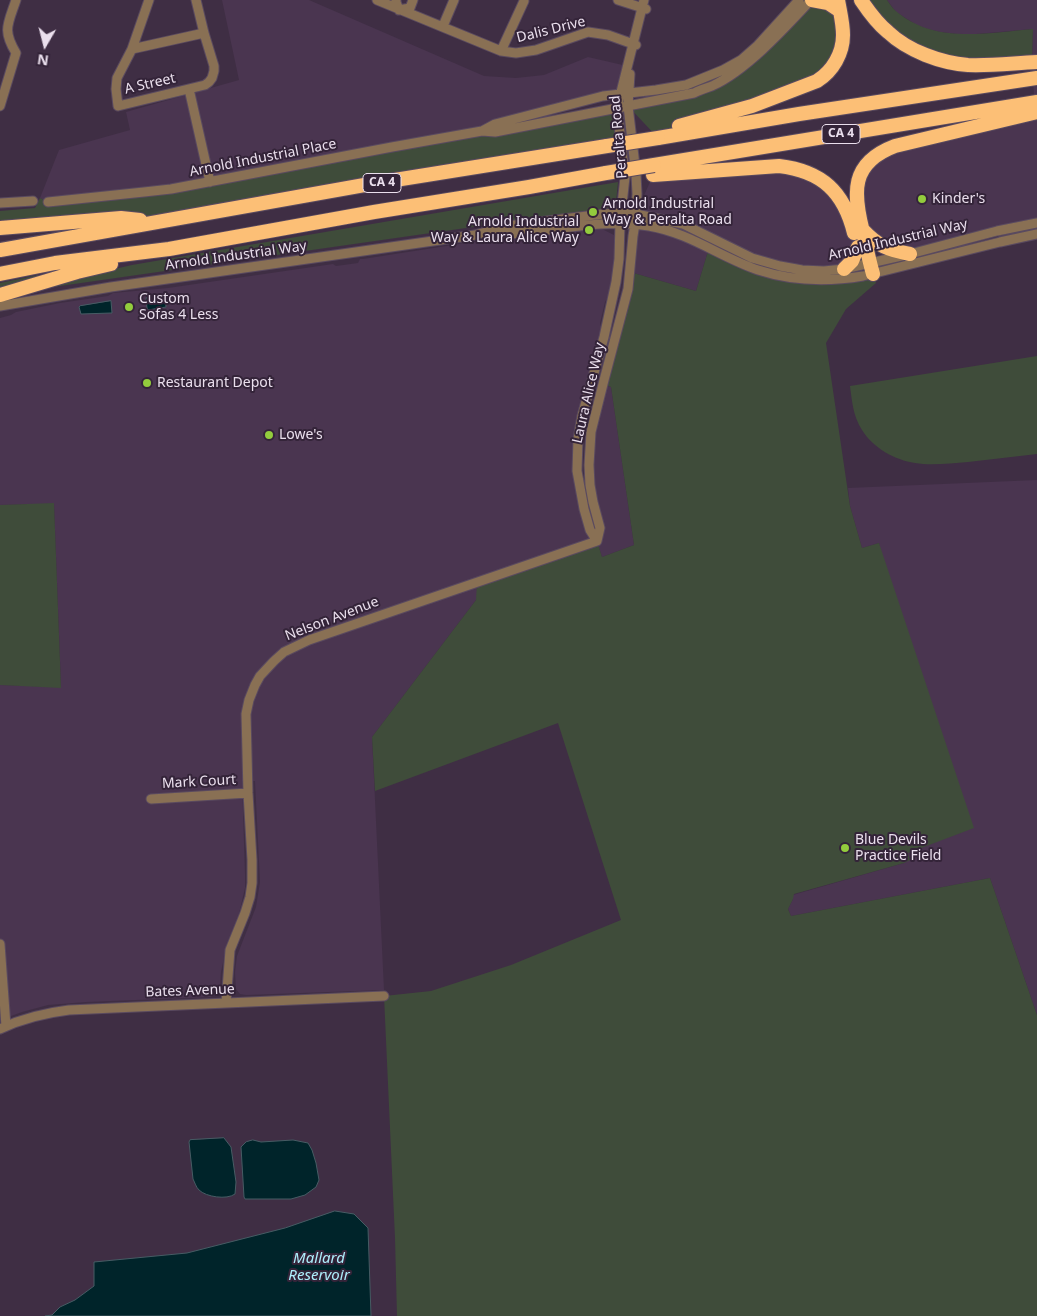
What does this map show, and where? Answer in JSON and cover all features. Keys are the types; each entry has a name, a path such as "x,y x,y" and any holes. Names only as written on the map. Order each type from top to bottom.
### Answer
{"highway":[{"path":"658,134 752,106 826,76 841,51 844,33 839,6 812,0"},
{"path":"861,0 871,15 888,33 928,56 966,65 1032,62"},
{"name":"CA 4","path":"0,250 370,184 609,146 658,134 1032,79"},
{"path":"870,267 856,201 860,175 871,159 882,151 1033,108"},
{"name":"CA 4","path":"0,274 55,263 169,249 374,212 529,187 653,170 1033,108"},
{"path":"653,170 780,166 796,168 811,173 826,183 840,198 847,210 858,247 870,267"},
{"path":"0,228 122,218 158,222"},
{"path":"862,230 879,245 892,251 910,254"},
{"path":"844,269 852,261 858,247"},
{"path":"0,295 92,268 147,256 169,249"}],"street":[{"path":"0,106 16,53 3,30 16,0"},
{"name":"A Street","path":"149,0 132,49 117,78 118,106 205,85 209,82 214,66 196,0"},
{"name":"Dalis Drive","path":"377,0 501,51 516,53 536,50 588,32 635,44"},
{"path":"396,0 399,10 410,8 413,0"},
{"path":"443,26 454,0"},
{"path":"618,0 645,4"},
{"name":"Arnold Industrial Place","path":"482,131 495,124 603,96 686,85 723,70 740,60 758,45 799,0"},
{"name":"Arnold Industrial Place","path":"48,202 144,192 210,182 392,146 482,131 495,132 694,93 713,85 754,57 812,0"},
{"name":"Dalis Drive","path":"501,51 524,2"},
{"name":"Peralta Road","path":"621,213 625,178 617,108 624,94 645,4"},
{"path":"132,49 204,33"},
{"name":"A Street","path":"189,89 210,182"},
{"name":"Peralta Road","path":"624,94 628,106 636,174 636,214"},
{"path":"0,203 33,202"},
{"name":"Laura Alice Way","path":"596,541 590,530 584,509 577,471 578,440 582,416 604,337 614,290 619,259 621,213"},
{"name":"Arnold Industrial Way","path":"0,306 111,287 476,235 507,226 603,214 636,214 683,224 752,258 802,270 870,267 1037,234"},
{"name":"Laura Alice Way","path":"596,541 600,528 590,485 589,465 592,432 602,384 628,288 636,214"},
{"name":"Arnold Industrial Way","path":"476,235 507,235 609,223 635,224 678,233 757,270 782,276 814,280 846,279 870,267 910,254 996,231 1037,224"},
{"name":"Nelson Avenue","path":"226,1003 230,950 246,913 251,890 252,860 246,714 255,685 260,676 284,652 309,640 596,541"},
{"name":"Mark Court","path":"151,799 248,793"},
{"path":"0,944 3,1028"},
{"name":"Bates Avenue","path":"3,1028 25,1018 69,1010 384,996"}],"shaded area":[{"path":"222,0 309,0 484,76 516,78 544,75 588,57 627,66 620,94 495,124 210,182 48,202 40,198 59,150 130,130 126,112 239,80"},
{"path":"811,0 828,3 843,33 831,69 658,138 628,106 713,85"},
{"path":"861,0 887,0 896,11 912,22 928,29 945,32 980,34 1033,29 1032,62 985,65 914,49"},
{"path":"887,0 1037,0 1037,223 910,254 892,251 859,220 856,201 871,159 1035,112 1032,62 1033,29 965,35 940,32 918,26 896,12"},
{"path":"617,108 621,141 158,222 0,228 0,211 35,208 40,198 48,202 111,196"},
{"path":"779,166 826,183 853,228 858,247 844,269 780,266 706,235 636,214 653,175"},
{"path":"618,182 616,202 609,208 39,289 132,265"},
{"path":"635,224 709,248 696,291 630,272"},
{"path":"602,229 614,235 616,253 610,293 605,302 600,323 604,337 582,416 577,471 596,541 600,528 589,465 603,384 611,387 634,545 602,557 597,542 476,600 372,737 384,990 246,995 240,994 236,989 235,972 237,956 256,907 260,882 255,781 242,781 245,888 239,914 227,943 220,987 216,995 211,997 48,1005 0,1020 0,685 61,687 54,504 0,505 0,318 16,312 108,296 113,293 168,288 333,264 336,266 358,263 360,259 472,242"},
{"path":"709,248 757,269 814,280 873,274 876,283 846,309 826,343 850,506 862,548 879,543 974,828 908,853 910,860 904,863 794,894 788,909 791,916 990,878 1037,1015 1037,1316 397,1316 384,996 431,991 511,965 621,920 558,723 375,791 372,737 476,600 477,583 597,541 602,557 634,545 611,387 603,384 630,272 696,291"},
{"path":"38,275 39,280 0,298 0,283"},
{"path":"1037,356 1037,454 942,464 921,464 907,461 892,456 878,448 862,430 855,414 850,386"},
{"path":"1037,480 1037,1015 990,878 791,916 788,909 793,895 904,863 908,853 879,543 862,548 850,506 848,488"},
{"path":"54,503 61,688 0,685 0,505"}],"water":[{"path":"165,296 166,307 148,310 147,297"},
{"path":"111,301 112,313 81,314 80,306"},
{"path":"224,1138 231,1147 236,1182 235,1194 227,1197 217,1197 202,1192 196,1186 193,1179 189,1142 190,1140"},
{"path":"253,1140 261,1142 293,1140 308,1143 316,1163 319,1180 316,1187 305,1195 291,1199 245,1199 241,1147 246,1142"},
{"name":"Mallard Reservoir","path":"335,1211 354,1214 368,1228 371,1316 45,1316 52,1315 60,1307 75,1300 94,1286 94,1262 187,1253 285,1228"}],"place":[{"name":"Kinder's","path":"922,199"},
{"name":"Arnold Industrial Way & Peralta Road","path":"593,212"},
{"name":"Arnold Industrial Way & Laura Alice Way","path":"589,230"},
{"name":"Custom Sofas 4 Less","path":"129,307"},
{"name":"Restaurant Depot","path":"147,383"},
{"name":"Lowe's","path":"269,435"},
{"name":"Blue Devils Practice Field","path":"845,848"}]}
